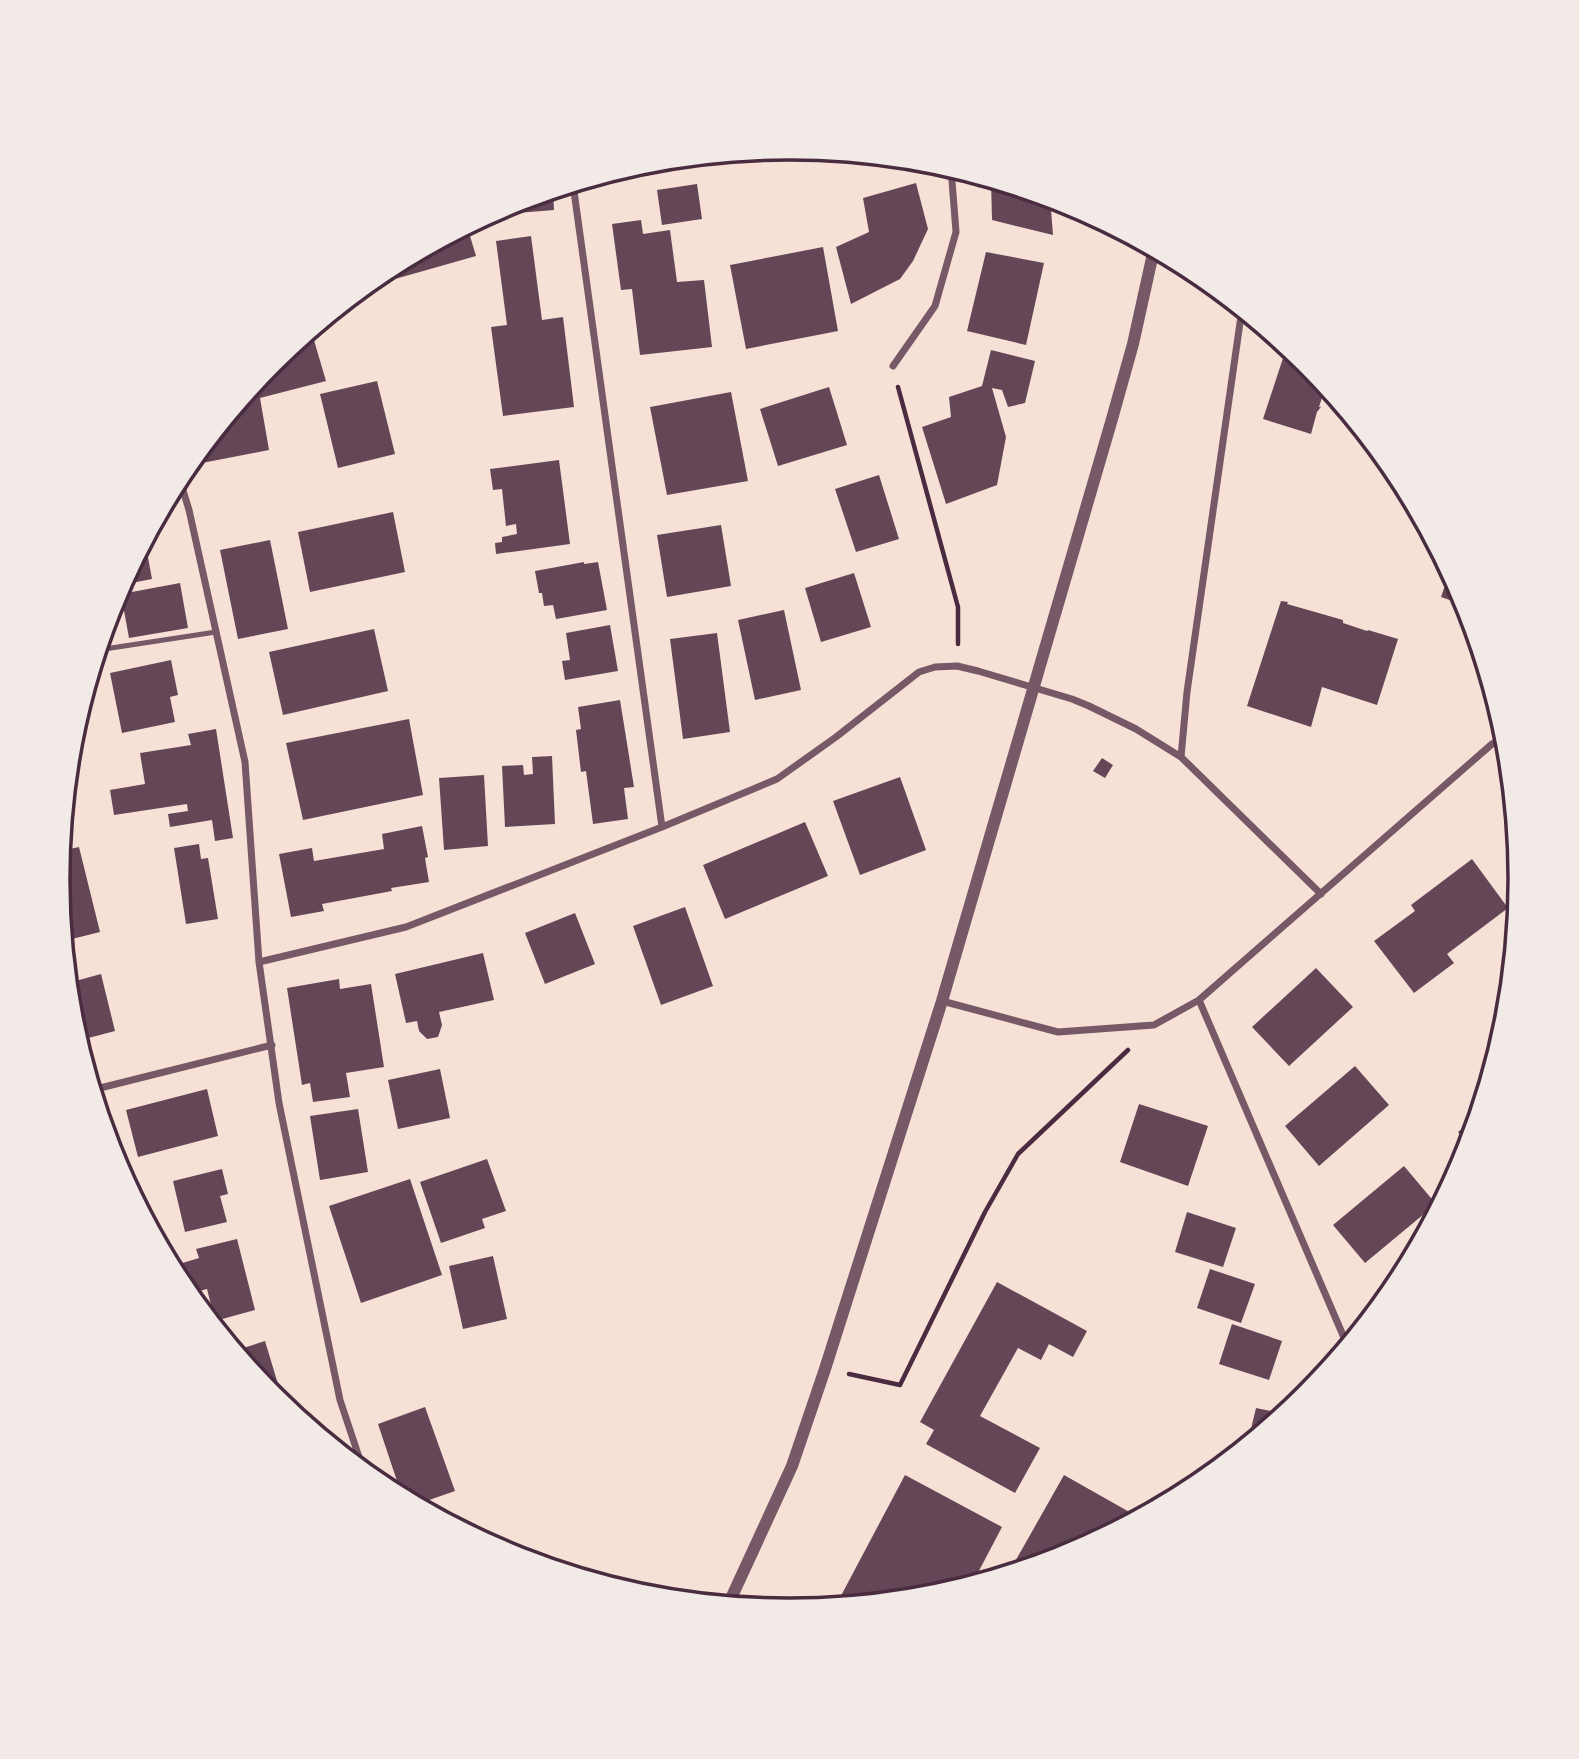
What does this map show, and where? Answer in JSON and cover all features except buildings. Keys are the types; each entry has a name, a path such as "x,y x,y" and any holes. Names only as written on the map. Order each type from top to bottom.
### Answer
{"street":[{"path":"893,366 935,306 956,232 952,179"},
{"path":"574,193 662,827"},
{"path":"732,1596 792,1466 942,1001 1112,419 1133,344 1152,258"},
{"path":"1181,757 1187,692 1241,319"},
{"path":"184,492 245,762 259,962 279,1103 340,1400 358,1455"},
{"path":"259,962 406,927 777,779 919,672 935,667 957,666 1072,699 1136,729 1181,757 1321,894"},
{"path":"942,1001 1058,1032 1154,1025 1199,1000 1496,742"},
{"path":"1199,1000 1344,1337"},
{"path":"101,1088 272,1045"}],"lane":[{"path":"108,648 216,632"}],"path":[{"path":"893,366 958,607 957,666"},
{"path":"825,1369 901,1385 985,1212 1018,1154 1154,1025"}]}
